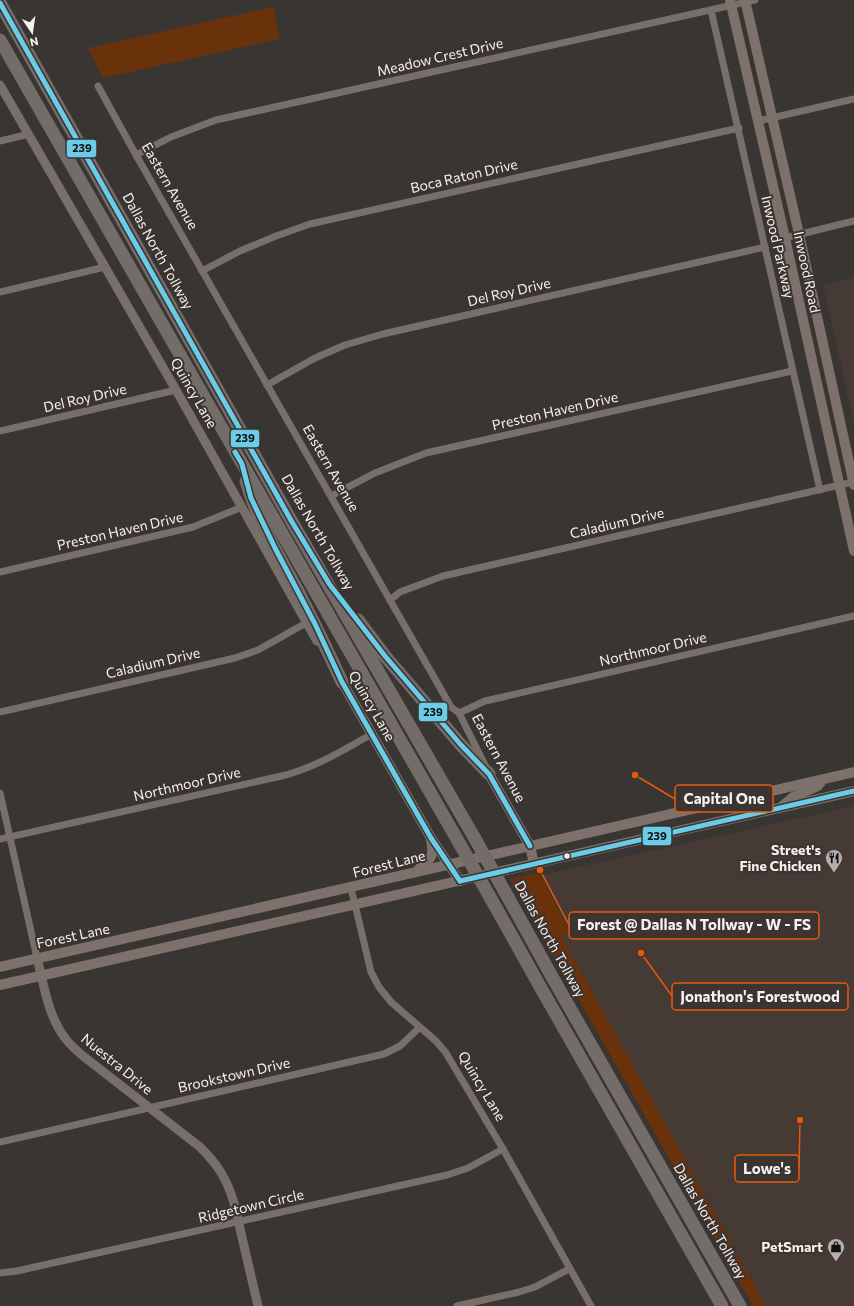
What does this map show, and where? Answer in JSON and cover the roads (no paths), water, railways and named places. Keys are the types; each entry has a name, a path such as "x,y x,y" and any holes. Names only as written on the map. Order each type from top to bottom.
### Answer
{"highway":[{"name":"Dallas North Tollway","path":"0,4 292,522 474,837 740,1306"},
{"path":"0,40 722,1306"},
{"path":"242,464 251,498 275,548 315,624 342,682"},
{"path":"330,586 385,656 460,745 489,774"}],"main road":[{"name":"Inwood Road","path":"748,1 772,117 854,484"},
{"name":"Inwood Road","path":"730,3 785,238 854,551"},
{"path":"808,340 822,337"},
{"name":"Quincy Lane","path":"342,682 431,838 460,881"},
{"name":"Forest Lane","path":"0,967 142,936 448,864 854,772"},
{"name":"Eastern Avenue","path":"489,774 530,846 534,864"},
{"path":"778,809 793,797 818,786 822,780"},
{"path":"0,985 854,792"},
{"path":"733,800 737,818"},
{"path":"415,872 429,860 433,850 431,838"},
{"path":"242,912 246,930"},
{"path":"142,936 146,953"}],"street":[{"name":"Meadow Crest Drive","path":"136,155 171,137 216,120 711,10 730,3 748,1"},
{"name":"Inwood Parkway","path":"711,10 820,490"},
{"name":"Quincy Lane","path":"0,85 176,390 306,623 342,682"},
{"name":"Eastern Avenue","path":"98,86 451,707 459,713 489,774"},
{"path":"758,121 854,99"},
{"name":"Boca Raton Drive","path":"202,271 240,251 310,224 739,128"},
{"path":"0,141 29,134"},
{"path":"785,238 854,221"},
{"name":"Del Roy Drive","path":"267,385 337,348 384,334 765,247"},
{"path":"0,292 105,267"},
{"name":"Preston Haven Drive","path":"331,496 376,473 426,453 792,371"},
{"name":"Del Roy Drive","path":"0,431 176,390"},
{"name":"Caladium Drive","path":"390,600 400,592 443,576 820,490 854,484"},
{"name":"Preston Haven Drive","path":"0,572 193,527 242,507"},
{"name":"Northmoor Drive","path":"459,713 485,701 854,616"},
{"name":"Caladium Drive","path":"0,712 234,658 258,650 306,623"},
{"name":"Northmoor Drive","path":"0,839 306,770 372,734"},
{"name":"Nuestra Drive","path":"0,793 42,975 54,1019 65,1038 83,1056 200,1147 214,1161 230,1188 258,1306"},
{"name":"Quincy Lane","path":"351,888 371,972 379,987 391,1002 436,1041 446,1053 503,1149 591,1306"},
{"name":"Brookstown Drive","path":"0,1142 384,1054 400,1046 420,1028"},
{"name":"Ridgetown Circle","path":"0,1273 17,1271 447,1175 468,1168 503,1149"},
{"path":"458,1306 530,1289 569,1269"}],"place":[{"name":"Capital One","path":"635,775"},
{"name":"Forest @ Dallas N Tollway - W - FS","path":"540,870"},
{"name":"Street's Fine Chicken","path":"834,873"},
{"name":"Jonathon's Forestwood","path":"641,953"},
{"name":"Lowe's","path":"800,1120"},
{"name":"PetSmart","path":"836,1262"}]}
